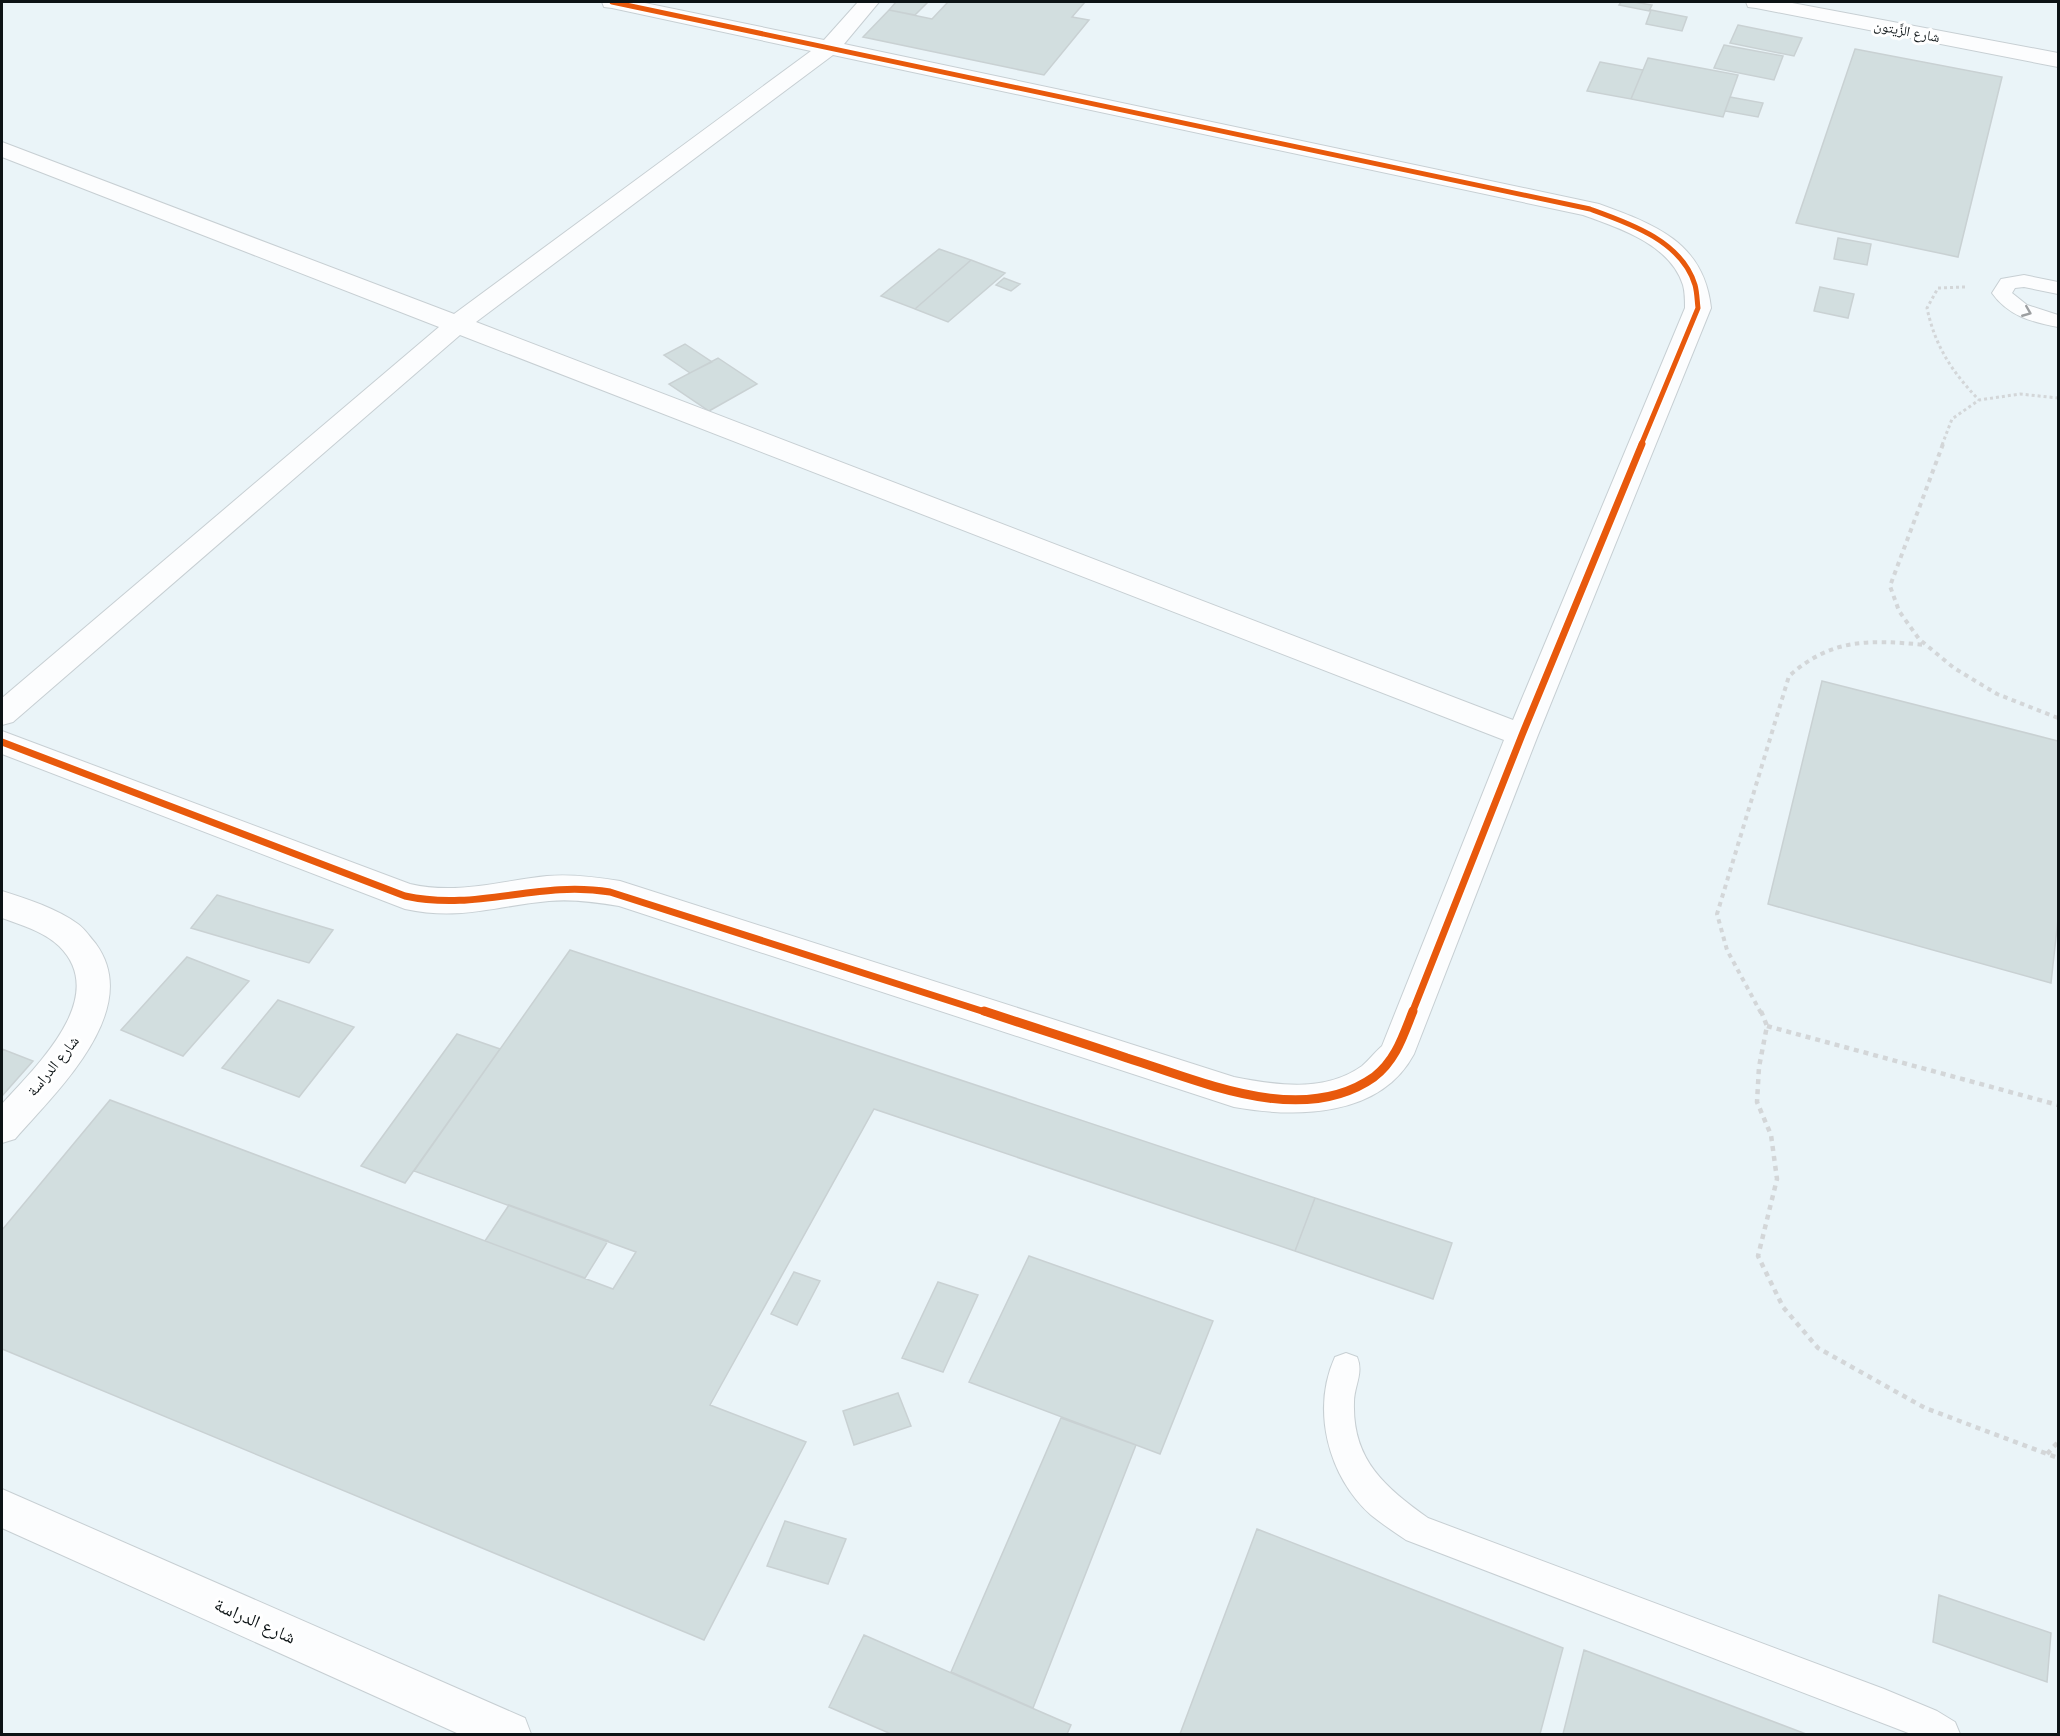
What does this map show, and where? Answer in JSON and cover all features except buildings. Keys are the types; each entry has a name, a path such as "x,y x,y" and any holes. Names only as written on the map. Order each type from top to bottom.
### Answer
{"street":[{"path":"2,742 405,896 435,902 458,903 550,889 581,888 620,894 1234,1092 1270,1100 1308,1100 1344,1092 1374,1076 1395,1054 1522,735 1698,308 1695,284 1682,261 1648,234 1627,222 1590,208 612,2"},
{"path":"2,714 456,325 830,47 869,2"},
{"name":"شارع الزَّيتون","path":"1756,2 2058,60"},
{"path":"2,149 1522,735"},
{"name":"شارع الدراسة","path":"2,904 52,925 72,938 86,954 93,974 94,996 88,1019 75,1043 2,1128"},
{"name":"شارع الدراسة","path":"2,1508 509,1734"}],"lane":[{"path":"2058,288 2024,281 2008,284 2002,293 2011,306 2034,316 2058,321"},
{"path":"1346,1367 1338,1401 1341,1437 1356,1472 1382,1504 1417,1529 1884,1706 1925,1723 1943,1734"}],"path":[{"path":"1979,400 1953,373 1932,337 1927,308 1938,288 1954,286 2002,293"},
{"path":"2058,398 2020,394 1979,400 1952,419 1890,586 1905,624 1942,660 1979,685 2058,718"},
{"path":"1926,645 1870,639 1827,648 1804,661 1789,676 1717,914 1727,950 1755,998 1767,1026 1756,1102 1771,1135 1777,1179 1758,1256 1783,1307 1818,1348 1925,1408 2058,1458"},
{"path":"1767,1026 2058,1105"},
{"path":"2047,1454 2058,1442"}],"cycle path":[{"path":"2,742 405,896 441,902 457,902 558,888 589,889 620,894 1234,1092 1287,1099 1322,1097 1339,1093 1373,1077 1396,1054 1522,735 1698,308 1695,284 1688,269 1678,256 1652,236 1590,209 612,2"}]}
